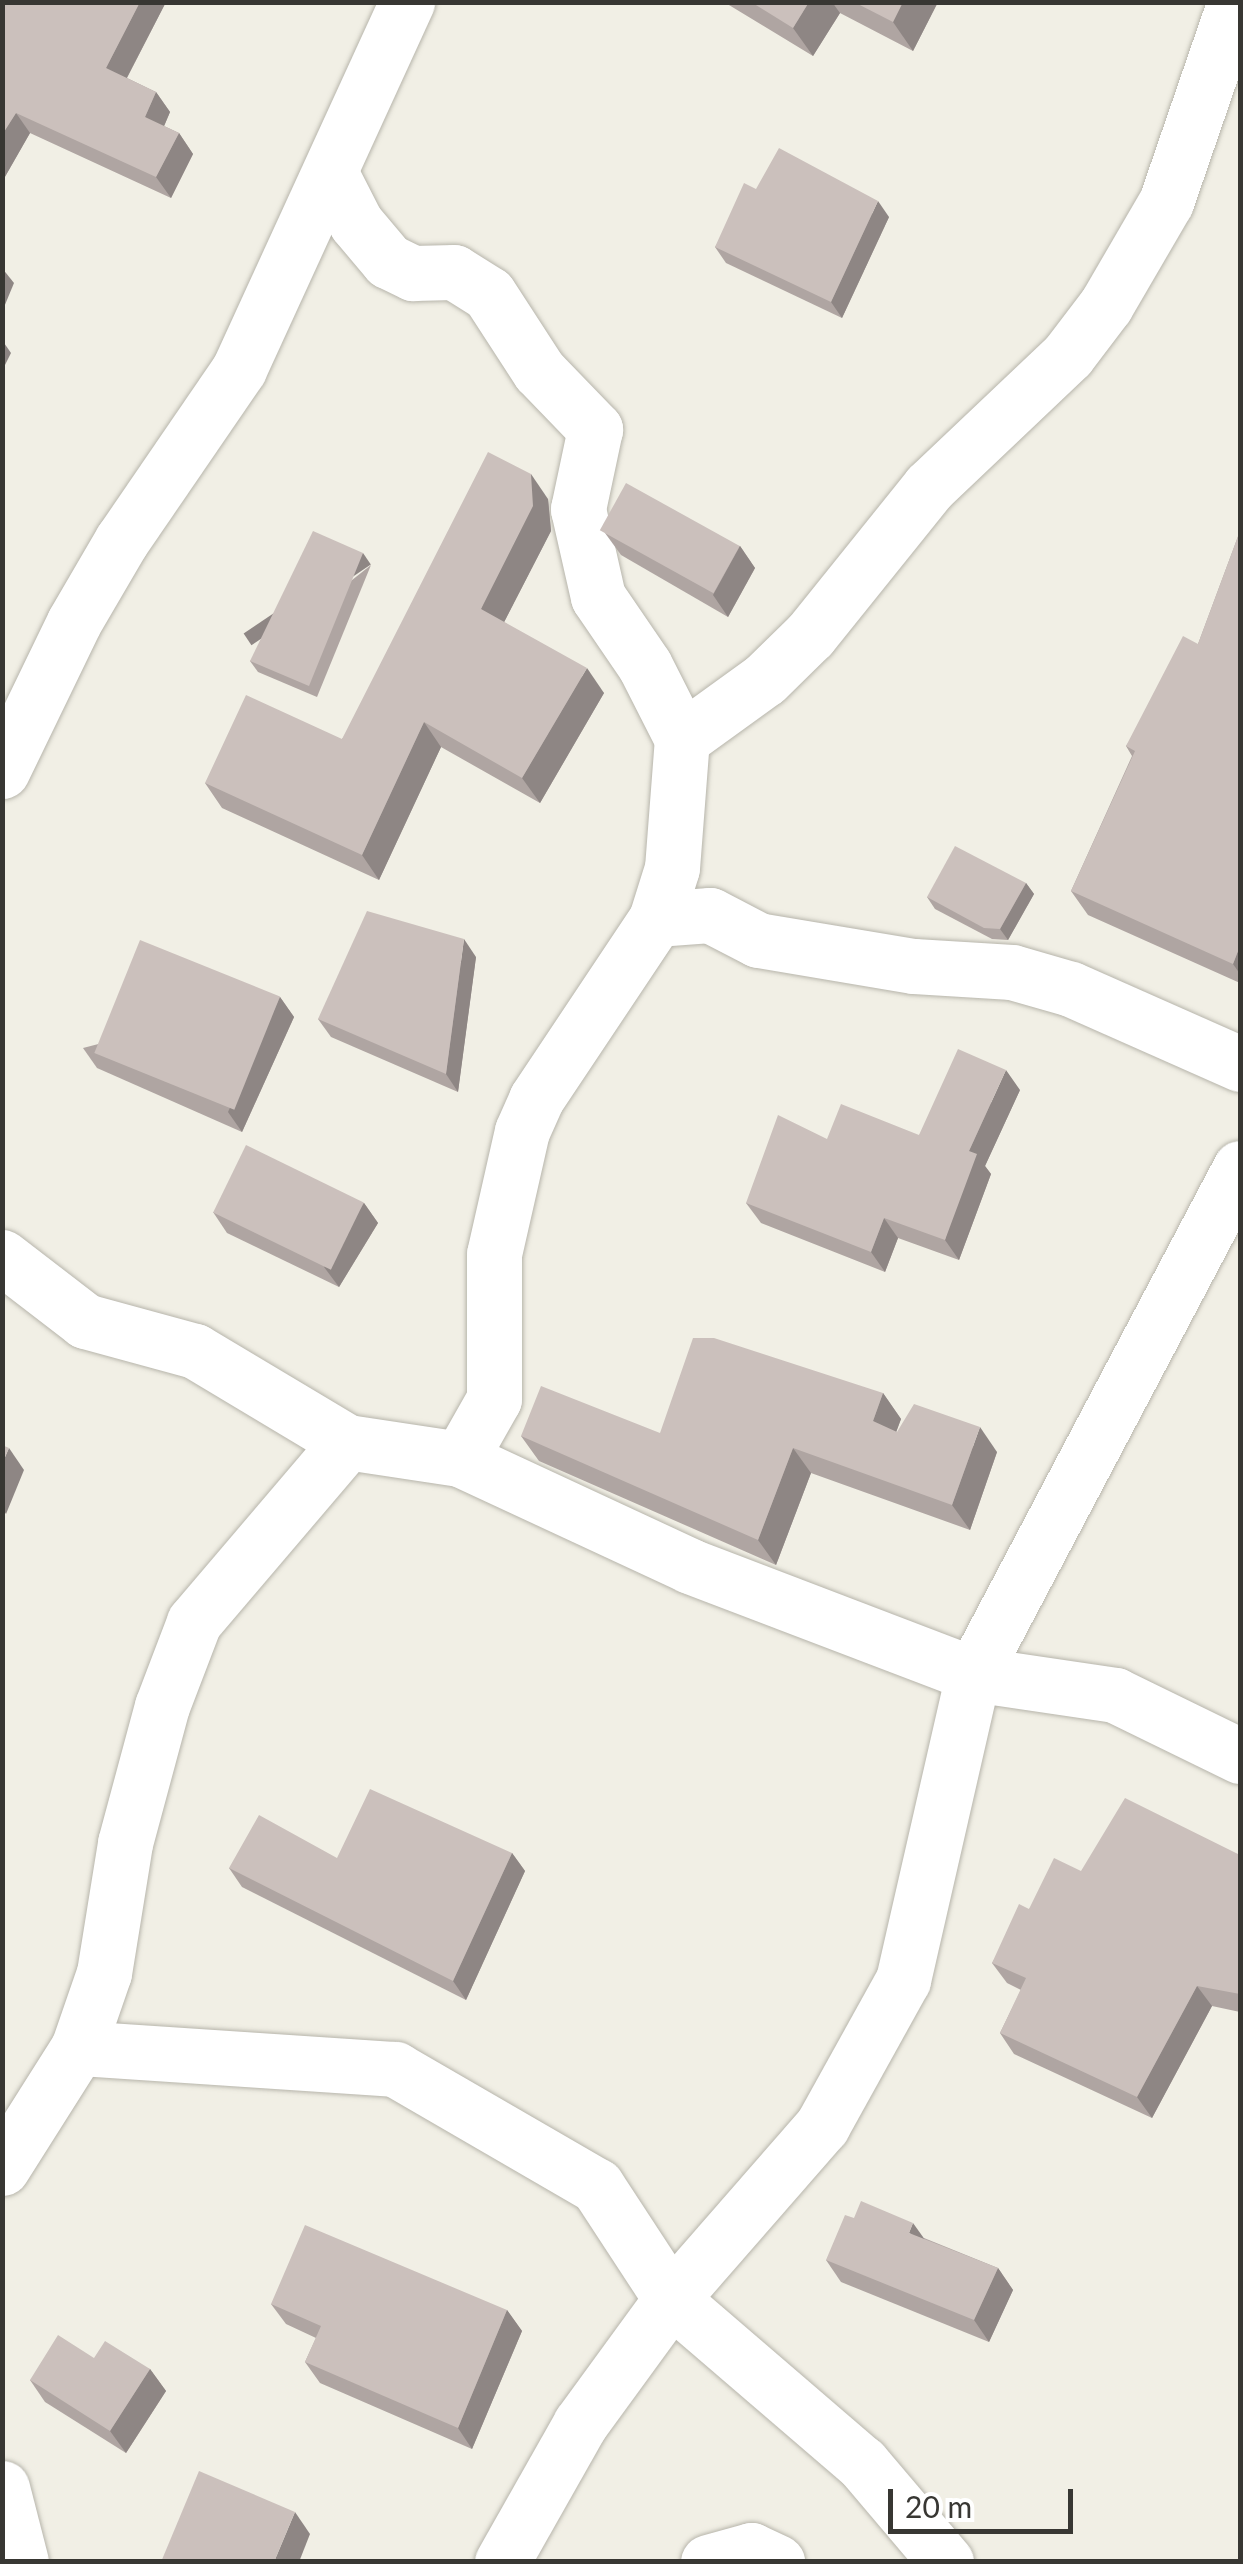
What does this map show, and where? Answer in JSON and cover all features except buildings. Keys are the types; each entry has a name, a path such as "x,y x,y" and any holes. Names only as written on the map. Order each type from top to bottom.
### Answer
{"street":[{"path":"2,771 74,622 122,540 239,369 332,176 407,2"},
{"path":"682,739 765,679 810,635 928,486 1068,355 1106,305 1166,202 1234,2"},
{"path":"332,176 356,223 388,261 413,273 454,272 489,294 539,371 595,429 578,509 598,597 645,666 682,739 672,868 656,918 536,1099 522,1131 494,1254 494,1399 460,1459"},
{"path":"656,918 710,915 758,940 914,966 1012,972 1071,989 1240,1064"},
{"path":"502,2562 580,2424 672,2298 822,2126 903,1980 973,1674 1240,1168"},
{"path":"2,1256 85,1321 195,1351 348,1442 460,1459 690,1566 973,1674 1115,1695 1240,1756"},
{"path":"2,2168 78,2048 104,1973 125,1843 162,1706 194,1622 348,1442"},
{"path":"78,2048 395,2069 598,2186 672,2298 862,2463 946,2562"},
{"path":"2,2488 21,2562"},
{"path":"708,2562 751,2550 777,2562"}]}
